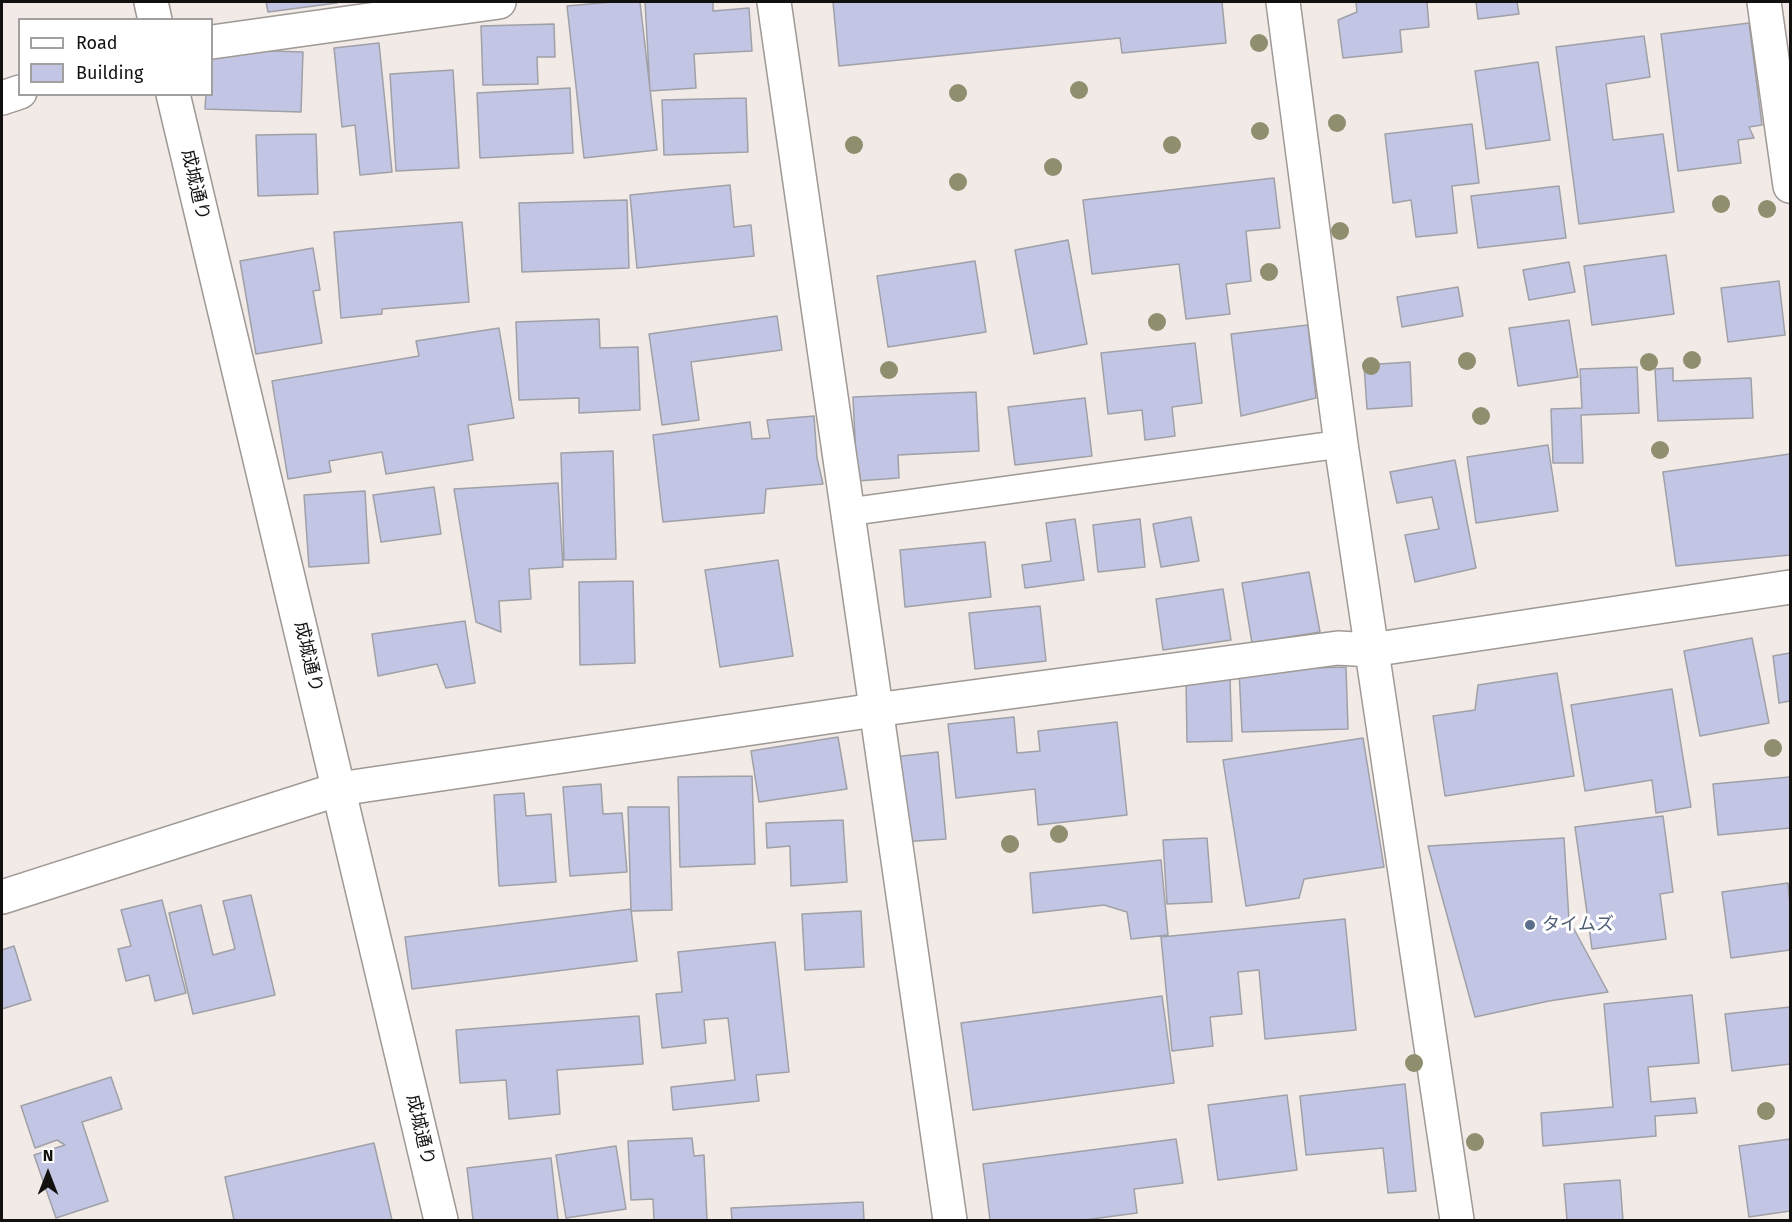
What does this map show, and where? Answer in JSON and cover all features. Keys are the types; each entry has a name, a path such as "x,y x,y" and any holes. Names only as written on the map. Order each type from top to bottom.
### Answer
{"street":[{"path":"151,2 155,18"},
{"path":"213,42 499,2"},
{"path":"774,2 950,1221"},
{"path":"1283,2 1341,444 1456,1221"},
{"path":"1764,2 1791,186"},
{"path":"2,98 18,93"},
{"name":"成城通り","path":"173,96 441,1221"},
{"path":"2,897 339,789 875,710 1338,648 1371,650 1791,587"}],"lane":[{"path":"848,512 1341,444"}],"building":[{"path":"266,2 337,2 337,3 268,12"},
{"path":"640,2 657,150 584,158 567,6"},
{"path":"645,2 713,2 713,11 749,8 752,51 694,54 696,88 650,91"},
{"path":"833,2 1222,2 1226,43 1122,53 1120,38 839,66"},
{"path":"1356,2 1427,2 1429,27 1400,30 1402,52 1343,58 1338,20 1357,12"},
{"path":"1476,2 1517,2 1519,14 1478,19"},
{"path":"1749,23 1762,125 1749,127 1754,138 1738,140 1741,163 1678,171 1661,34"},
{"path":"554,24 555,57 537,57 538,84 483,85 481,26"},
{"path":"1644,36 1650,77 1606,84 1613,140 1663,134 1674,212 1579,224 1556,47"},
{"path":"379,43 392,172 360,175 355,125 342,127 334,48"},
{"path":"213,49 303,52 301,112 205,109 206,96 213,96"},
{"path":"1538,62 1550,140 1486,149 1475,71"},
{"path":"453,70 459,168 396,171 390,74"},
{"path":"570,88 573,153 480,158 477,93"},
{"path":"746,98 748,152 664,155 662,100"},
{"path":"1472,124 1479,183 1452,186 1457,233 1416,237 1411,200 1393,203 1385,134"},
{"path":"316,134 318,194 258,196 256,135"},
{"path":"1274,178 1280,228 1246,231 1251,281 1226,284 1230,314 1186,319 1179,264 1092,274 1083,200"},
{"path":"730,185 734,227 751,225 754,256 637,268 630,195"},
{"path":"1559,186 1566,238 1478,248 1471,196"},
{"path":"627,200 629,268 522,272 519,203"},
{"path":"462,222 469,302 382,309 382,314 341,318 334,232"},
{"path":"1068,240 1087,344 1034,354 1015,250"},
{"path":"313,248 320,290 313,291 322,343 256,354 240,261"},
{"path":"1666,255 1674,314 1592,325 1584,266"},
{"path":"975,261 986,332 888,347 877,276"},
{"path":"1569,262 1575,292 1529,300 1523,270"},
{"path":"1779,281 1785,335 1728,342 1721,288"},
{"path":"1458,287 1463,316 1402,327 1397,297"},
{"path":"777,316 782,350 691,362 699,420 662,425 649,334"},
{"path":"599,319 600,348 638,347 640,410 579,413 579,398 519,400 516,322"},
{"path":"1569,320 1578,377 1518,386 1509,328"},
{"path":"1308,325 1316,398 1241,416 1231,334"},
{"path":"499,328 514,418 468,425 473,460 386,474 382,452 329,461 331,472 288,479 272,381 419,356 416,341"},
{"path":"1195,343 1202,403 1172,407 1175,436 1145,440 1142,410 1108,414 1101,353"},
{"path":"1410,362 1412,406 1367,409 1364,365"},
{"path":"1637,367 1639,413 1581,415 1583,463 1553,463 1551,409 1582,408 1580,369"},
{"path":"1673,368 1673,381 1751,378 1753,418 1658,421 1655,369"},
{"path":"976,392 979,451 898,455 899,478 857,481 853,397"},
{"path":"1085,398 1092,456 1015,465 1008,407"},
{"path":"814,416 817,458 823,484 766,489 764,513 663,522 653,435 750,422 752,439 770,438 767,420"},
{"path":"1548,445 1558,511 1476,523 1467,457"},
{"path":"613,451 616,559 564,560 561,453"},
{"path":"1790,454 1790,555 1676,566 1663,472"},
{"path":"1455,460 1476,568 1415,582 1405,535 1439,529 1432,497 1397,503 1390,472"},
{"path":"558,483 563,567 529,569 531,599 499,601 501,632 476,622 454,489"},
{"path":"434,487 441,534 381,542 373,495"},
{"path":"365,491 369,563 309,567 304,495"},
{"path":"1191,517 1199,561 1161,567 1153,524"},
{"path":"1075,519 1084,580 1025,588 1022,565 1051,561 1046,523"},
{"path":"1140,519 1145,567 1098,572 1093,525"},
{"path":"985,542 991,597 905,607 900,550"},
{"path":"778,560 793,656 720,667 705,570"},
{"path":"1309,572 1320,632 1252,643 1242,583"},
{"path":"633,581 635,663 580,665 579,582"},
{"path":"1223,589 1231,640 1163,650 1156,599"},
{"path":"1040,606 1046,661 975,669 969,613"},
{"path":"465,621 475,683 446,688 437,664 378,676 372,634"},
{"path":"1752,638 1769,723 1700,736 1684,651"},
{"path":"1790,653 1790,701 1779,703 1773,656"},
{"path":"1346,667 1348,729 1242,732 1239,670"},
{"path":"1557,673 1574,776 1445,796 1433,716 1475,710 1478,685"},
{"path":"1230,678 1232,741 1187,742 1186,679"},
{"path":"1672,689 1691,807 1656,813 1652,780 1585,791 1571,705"},
{"path":"1014,717 1017,753 1040,751 1038,731 1117,722 1127,815 1038,825 1035,789 956,798 948,724"},
{"path":"838,737 847,789 759,802 751,751"},
{"path":"1363,738 1384,867 1304,879 1299,898 1246,906 1223,760"},
{"path":"938,752 946,839 901,842 893,757"},
{"path":"752,776 755,864 680,867 678,777"},
{"path":"1790,777 1790,828 1718,835 1713,784"},
{"path":"601,784 603,814 622,813 627,872 570,876 563,787"},
{"path":"524,793 526,816 551,814 556,882 499,886 494,795"},
{"path":"628,807 669,807 672,910 631,911"},
{"path":"1663,816 1673,892 1660,894 1666,939 1592,949 1575,827"},
{"path":"843,820 847,882 791,886 790,846 767,848 766,823"},
{"path":"1207,838 1212,902 1167,904 1163,840"},
{"name":"タイムズ","path":"1564,838 1569,920 1608,992 1549,1001 1475,1017 1428,846"},
{"path":"1161,860 1168,935 1131,939 1127,912 1104,905 1033,913 1030,873"},
{"path":"1788,883 1790,950 1731,958 1722,892"},
{"path":"251,895 275,995 193,1014 169,913 201,905 213,955 235,949 223,901"},
{"path":"162,900 186,993 155,1001 149,975 126,981 118,949 131,946 121,910"},
{"path":"631,909 637,961 412,989 405,937"},
{"path":"861,911 864,967 805,970 802,914"},
{"path":"1345,919 1356,1030 1265,1039 1259,970 1238,972 1242,1014 1210,1017 1213,1046 1172,1051 1161,937"},
{"path":"775,942 789,1072 756,1075 759,1101 673,1110 671,1087 735,1080 728,1018 704,1020 706,1043 662,1048 656,994 682,992 678,952"},
{"path":"14,946 31,1000 2,1009 2,950"},
{"path":"1692,995 1699,1063 1648,1067 1651,1102 1695,1098 1697,1113 1655,1116 1656,1136 1543,1146 1541,1113 1613,1107 1604,1004"},
{"path":"1162,996 1174,1083 973,1110 961,1023"},
{"path":"1790,1007 1790,1064 1732,1071 1725,1014"},
{"path":"639,1016 643,1064 557,1070 560,1114 509,1119 506,1080 460,1083 456,1030"},
{"path":"111,1077 122,1109 82,1122 108,1201 56,1218 34,1155 65,1145 57,1140 35,1148 21,1106"},
{"path":"1405,1084 1416,1191 1388,1193 1383,1148 1306,1155 1300,1096"},
{"path":"1287,1095 1297,1170 1218,1180 1208,1105"},
{"path":"692,1138 694,1156 704,1155 707,1220 654,1220 653,1199 631,1200 628,1141"},
{"path":"1176,1139 1183,1183 1134,1189 1137,1213 1084,1220 990,1220 983,1164"},
{"path":"1790,1139 1790,1211 1749,1217 1739,1146"},
{"path":"374,1143 392,1220 234,1220 225,1177"},
{"path":"616,1146 626,1209 566,1218 556,1155"},
{"path":"551,1158 558,1220 473,1220 467,1168"},
{"path":"1620,1180 1623,1220 1567,1220 1564,1184"},
{"path":"863,1202 864,1220 732,1220 731,1208"}],"place":[{"name":"タイムズ","path":"1530,925"}]}
